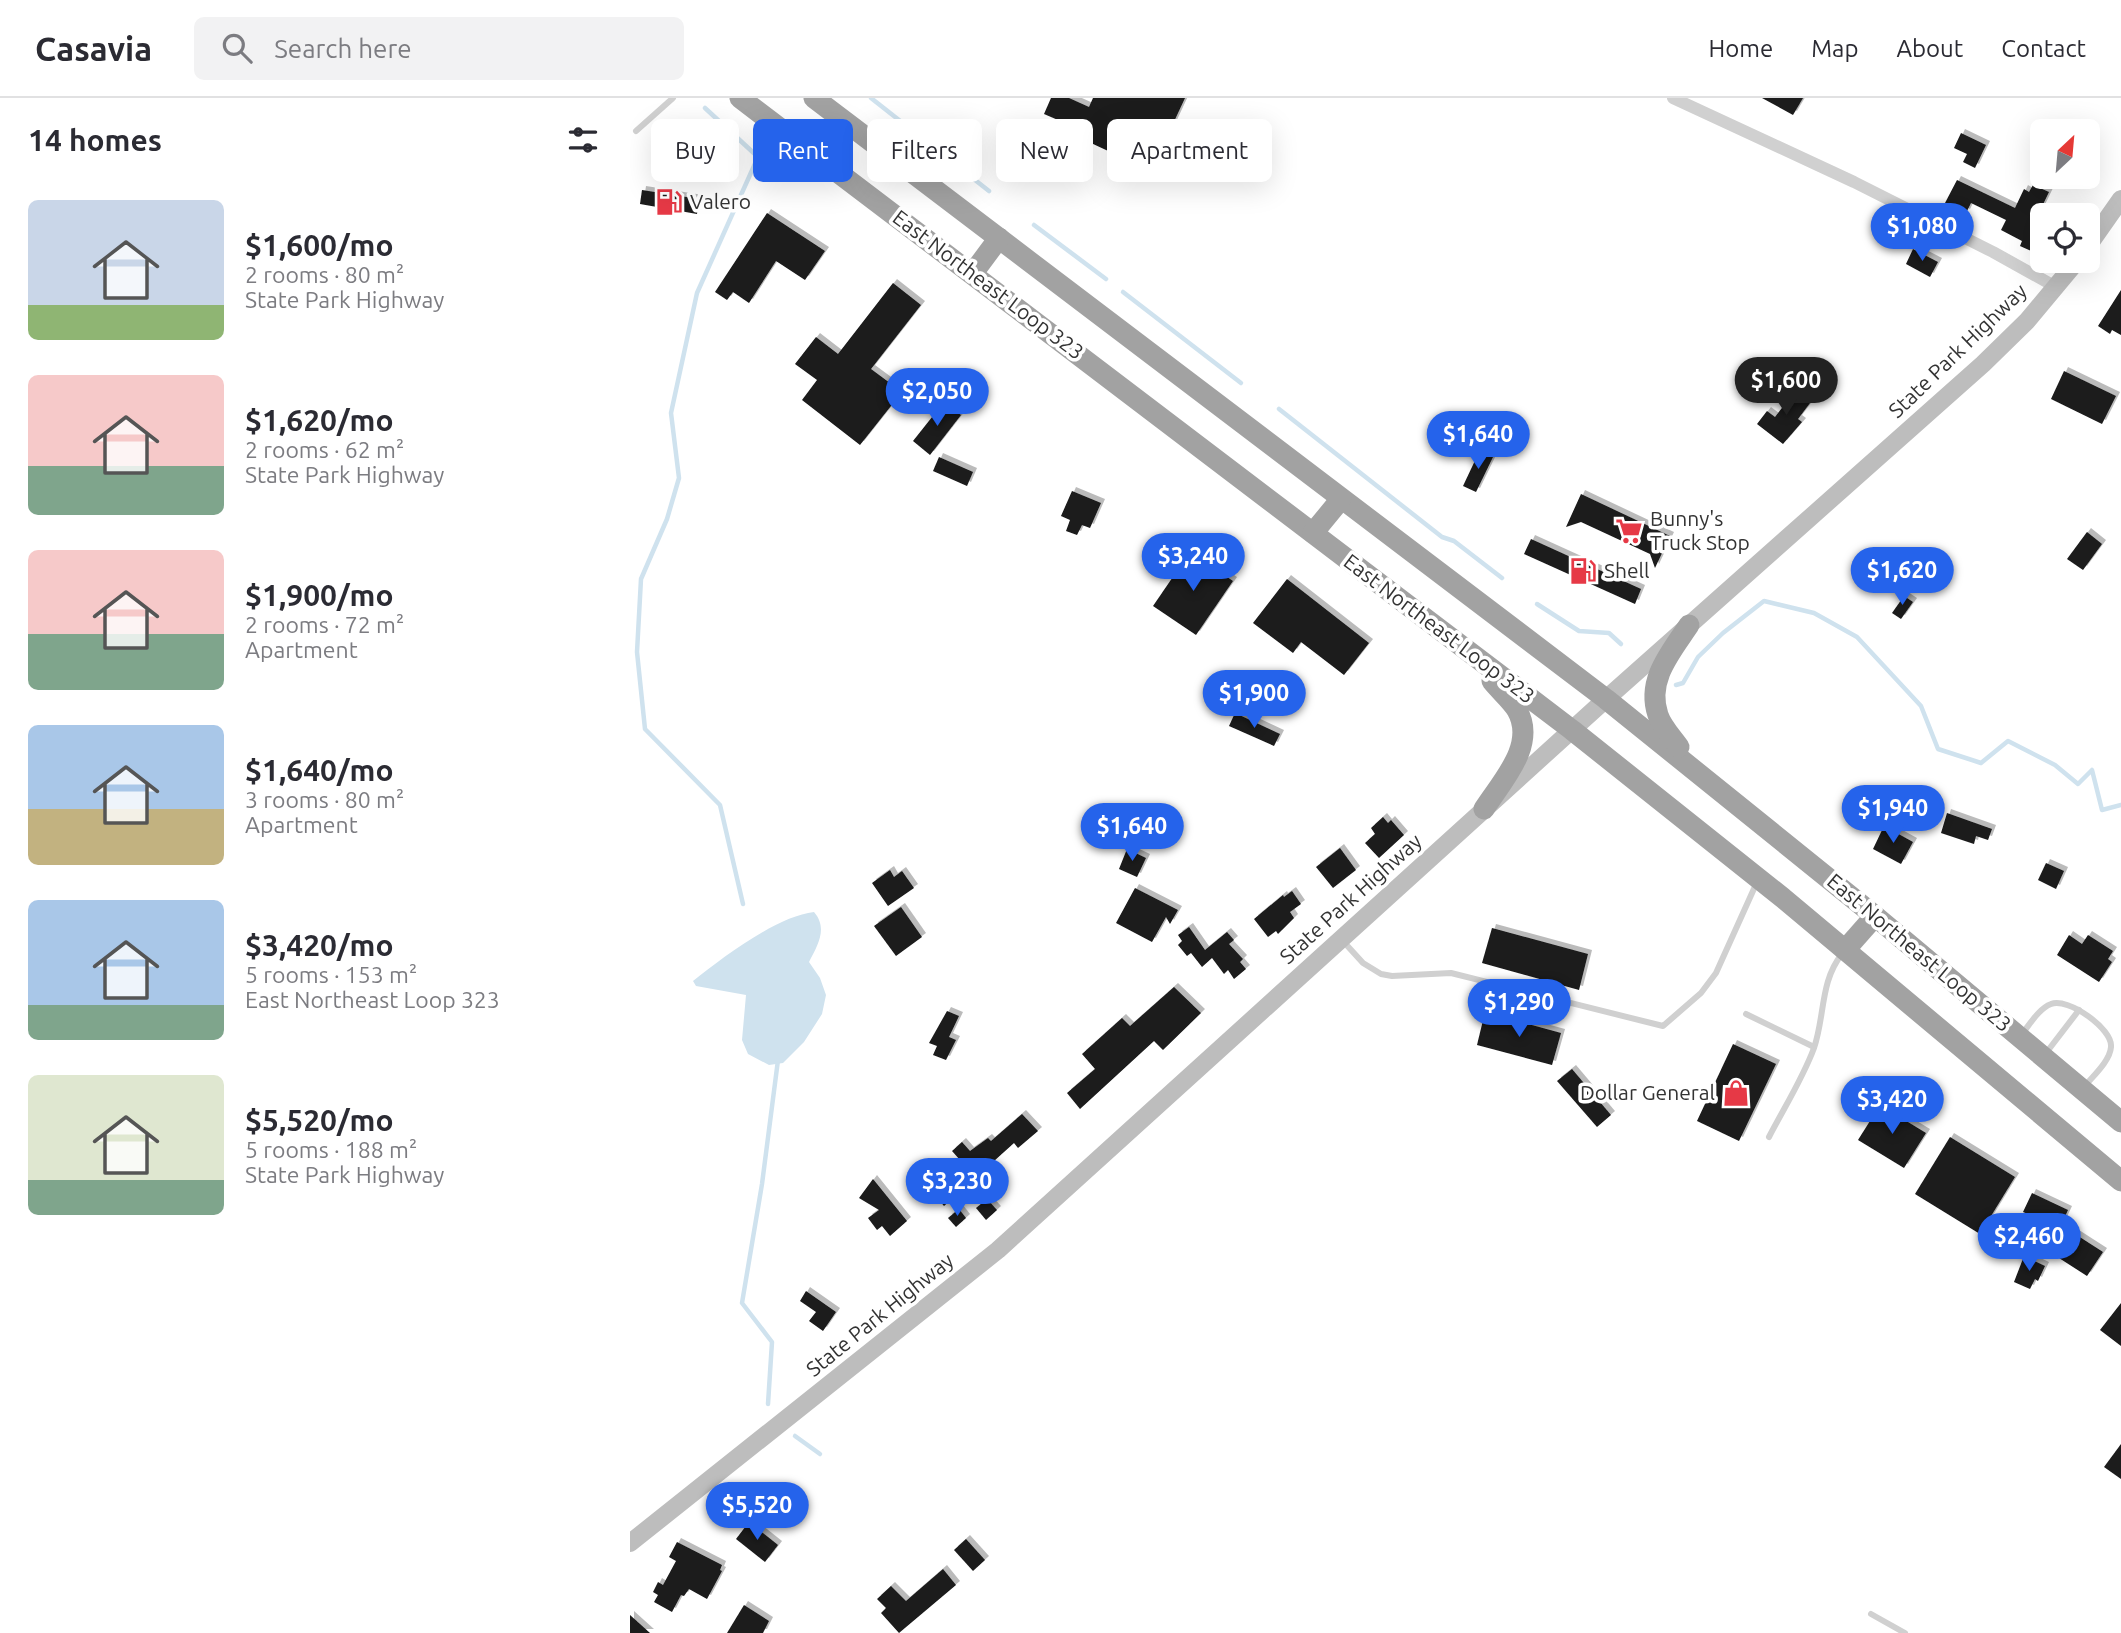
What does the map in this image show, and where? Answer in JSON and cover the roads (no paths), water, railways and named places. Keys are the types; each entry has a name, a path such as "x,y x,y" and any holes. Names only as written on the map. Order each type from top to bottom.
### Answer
{"highway":[{"name":"East Northeast Loop 323","path":"740,98 1572,730 1759,878 2121,1181"},
{"name":"East Northeast Loop 323","path":"814,98 1606,699 1875,916 2121,1122"},
{"path":"973,274 999,238"},
{"path":"1313,533 1341,499"},
{"path":"1689,625 1661,667 1654,695 1661,723 1695,769"},
{"path":"1461,646 1513,704 1523,730 1522,747 1518,757 1485,808"},
{"path":"1845,950 1875,916"}],"main road":[{"path":"2100,229 2121,199"},
{"name":"State Park Highway","path":"632,1537 998,1250 1606,699 1973,373 2026,321 2067,273"}],"street":[{"path":"1674,98 1854,182 2056,287"}],"lane":[{"path":"636,131 673,98"},
{"path":"1340,939 1370,970 1381,974 1392,976 1451,973 1663,1026 1701,993 1716,973 1759,878"},
{"path":"1769,1137 1814,1047 1826,983 1834,963 1845,950"},
{"path":"2020,1037 2048,1005 2057,1002 2067,1003 2079,1010 2109,1035 2112,1042 2108,1058 2082,1090"},
{"path":"2043,1057 2079,1010"},
{"path":"1746,1014 1814,1047"},
{"path":"1871,1614 1905,1633"}],"water":[{"path":"814,912 821,930 809,962 820,978 826,995 822,1014 804,1042 783,1063 769,1065 748,1054 742,1040 746,995 696,986 693,981 734,950 767,930 799,915"}],"waterway":[{"path":"871,98 989,191"},
{"path":"705,108 758,157 697,293 671,413 679,478 667,519 641,579 637,652 645,729 720,805 743,904"},
{"path":"1034,225 1106,279"},
{"path":"1123,292 1241,383"},
{"path":"1279,409 1442,537 1454,541 1502,578"},
{"path":"1676,685 1683,683 1698,657 1723,633 1764,601 1814,613 1857,637 1921,706 1938,749 1981,763 2008,741 2055,765 2078,784 2092,770 2102,810 2121,805"},
{"path":"1537,604 1579,631 1609,633 1621,644"},
{"path":"768,1404 772,1342 742,1303 762,1184 778,1060"},
{"path":"795,1436 820,1454"}],"place":[{"name":"Valero","path":"669,202"},
{"name":"Bunny's Truck Stop","path":"1629,531"},
{"name":"Shell","path":"1583,571"},
{"name":"Dollar General","path":"1736,1093"}]}
